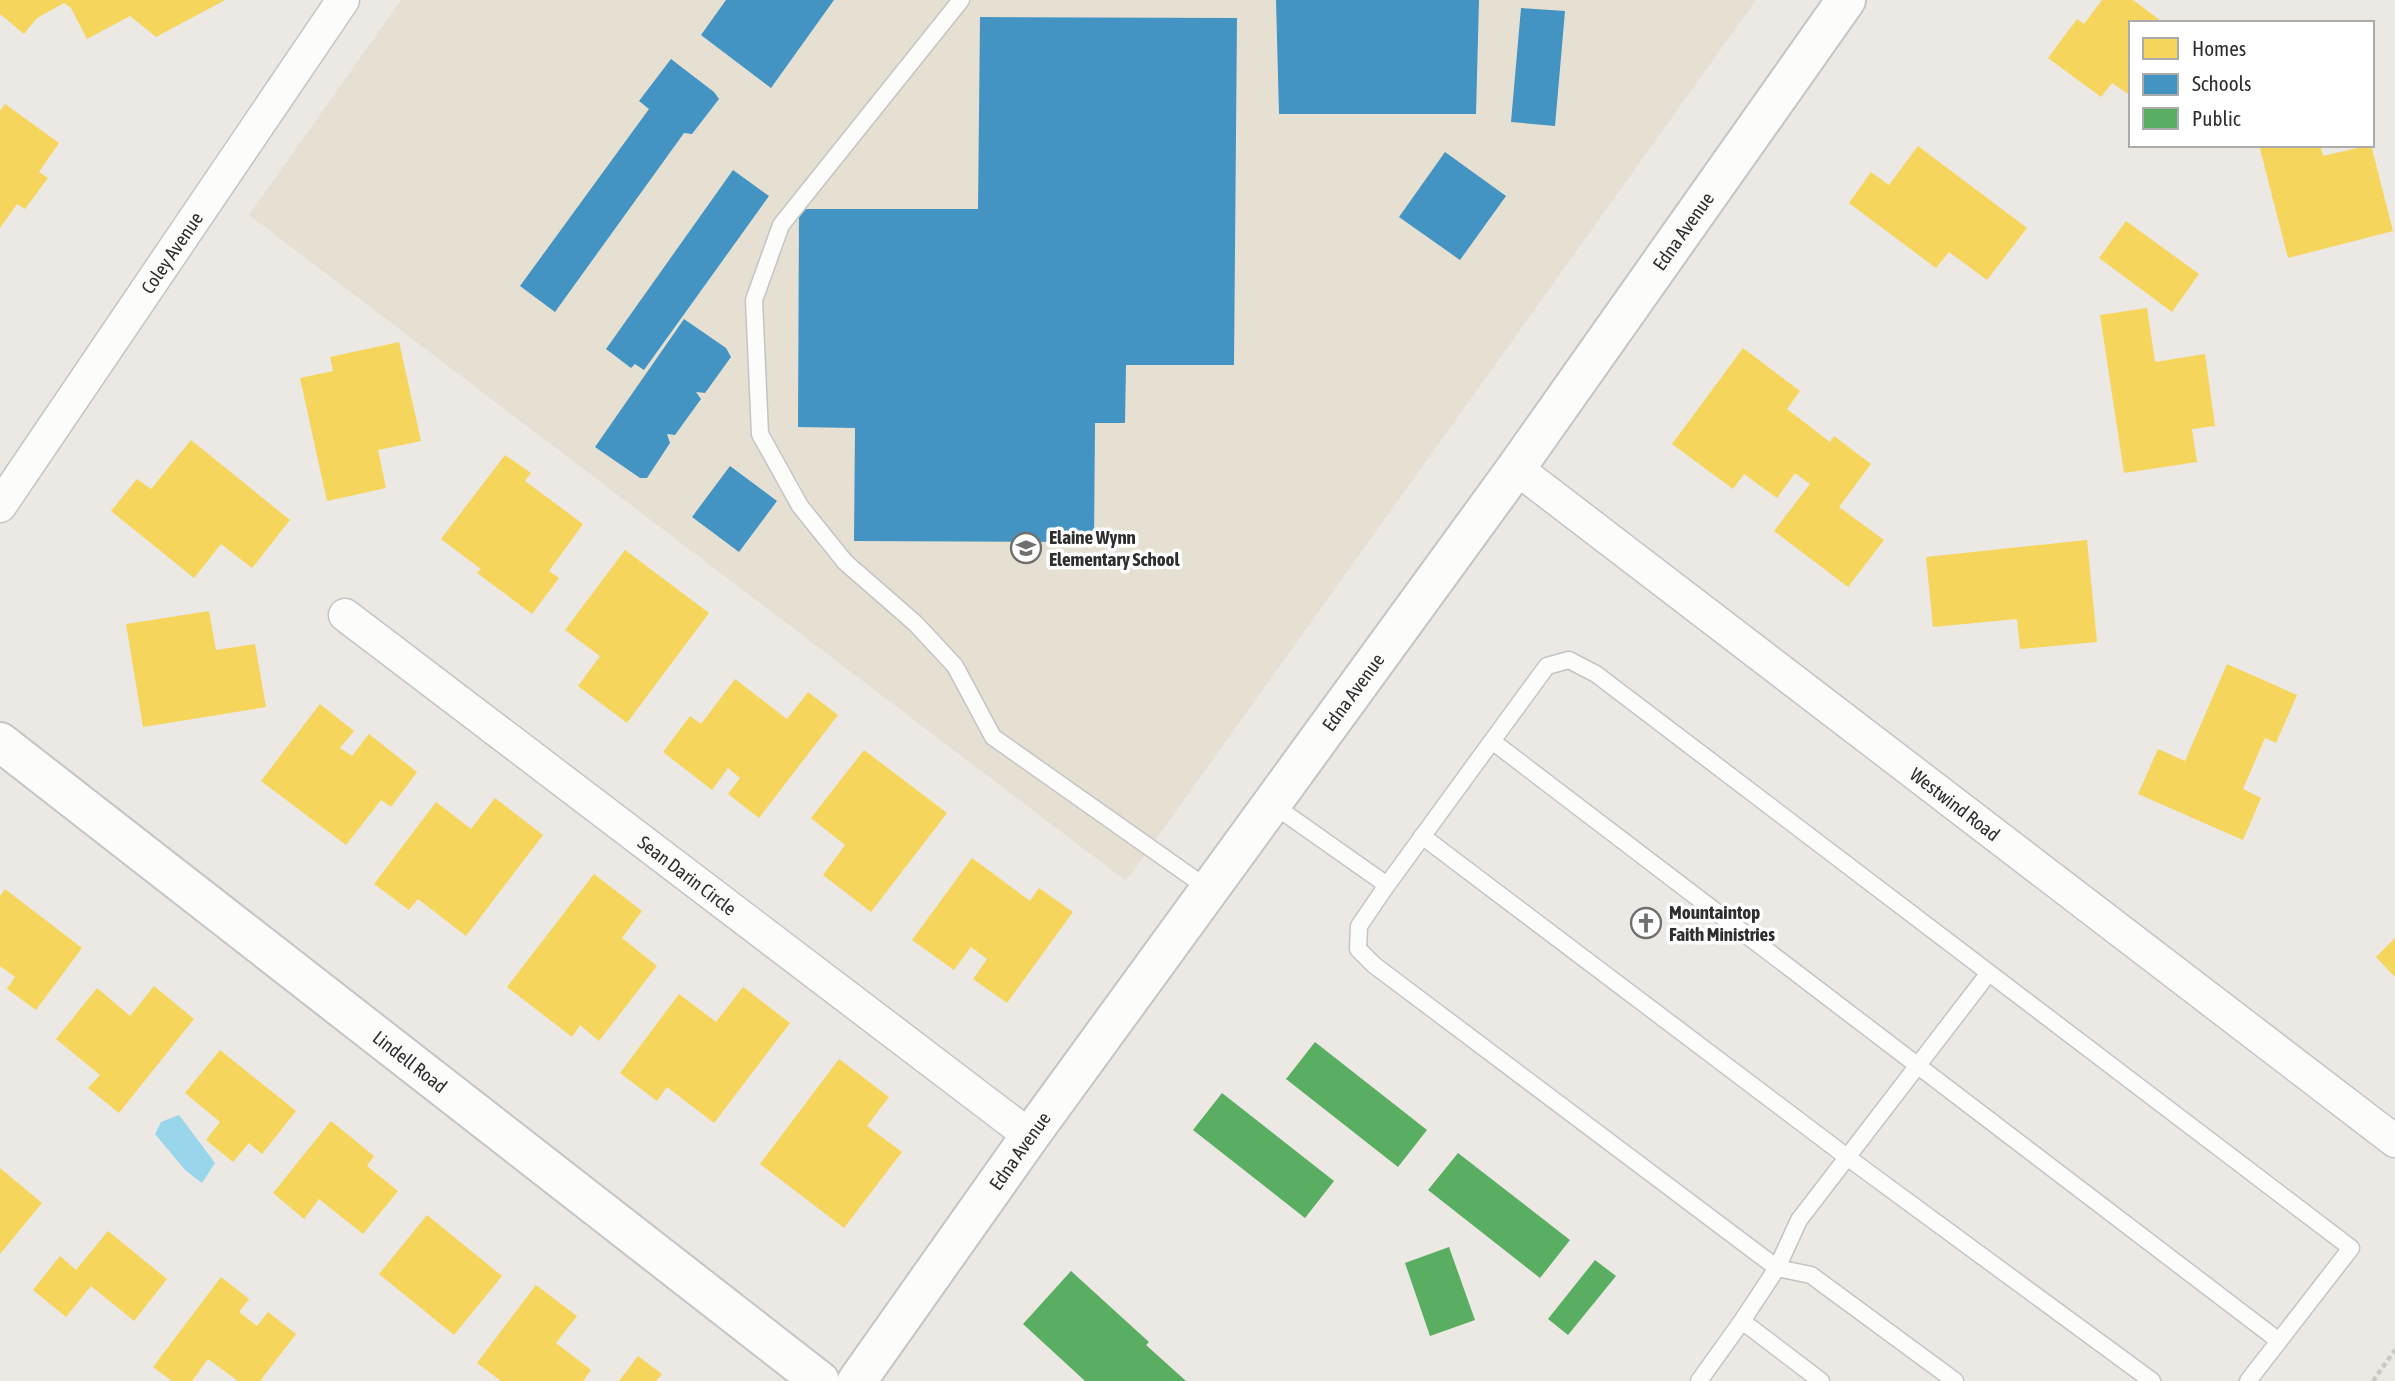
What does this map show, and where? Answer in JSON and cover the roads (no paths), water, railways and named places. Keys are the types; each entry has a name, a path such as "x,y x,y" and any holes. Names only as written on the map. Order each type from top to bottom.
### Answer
{"street":[{"name":"Coley Avenue","path":"0,506 344,0"},
{"name":"Edna Avenue","path":"857,1381 1030,1136 1516,468 1846,0"},
{"name":"Westwind Road","path":"1516,468 2395,1141"},
{"name":"Sean Darin Circle","path":"345,615 1030,1136"},
{"name":"Lindell Road","path":"0,742 821,1381"}],"lane":[{"path":"961,0 782,225 754,300 760,434 800,506 845,562 916,624 956,666 993,737 1210,890"},
{"path":"1955,1381 1811,1275 1777,1268 1374,965 1358,948 1359,926 1547,666 1569,660 1595,674 2351,1248 2248,1381"},
{"path":"1492,741 2279,1342"},
{"path":"1272,804 1387,885"},
{"path":"1422,836 1847,1157 2151,1381"},
{"path":"1699,1381 1777,1268 1799,1220 1988,974"},
{"path":"1742,1321 1821,1381"}],"water":[{"path":"179,1115 215,1163 202,1183 185,1170 155,1134 161,1122"}],"place":[{"name":"Elaine Wynn Elementary School","path":"1026,548"},
{"name":"Mountaintop Faith Ministries","path":"1646,923"}]}
